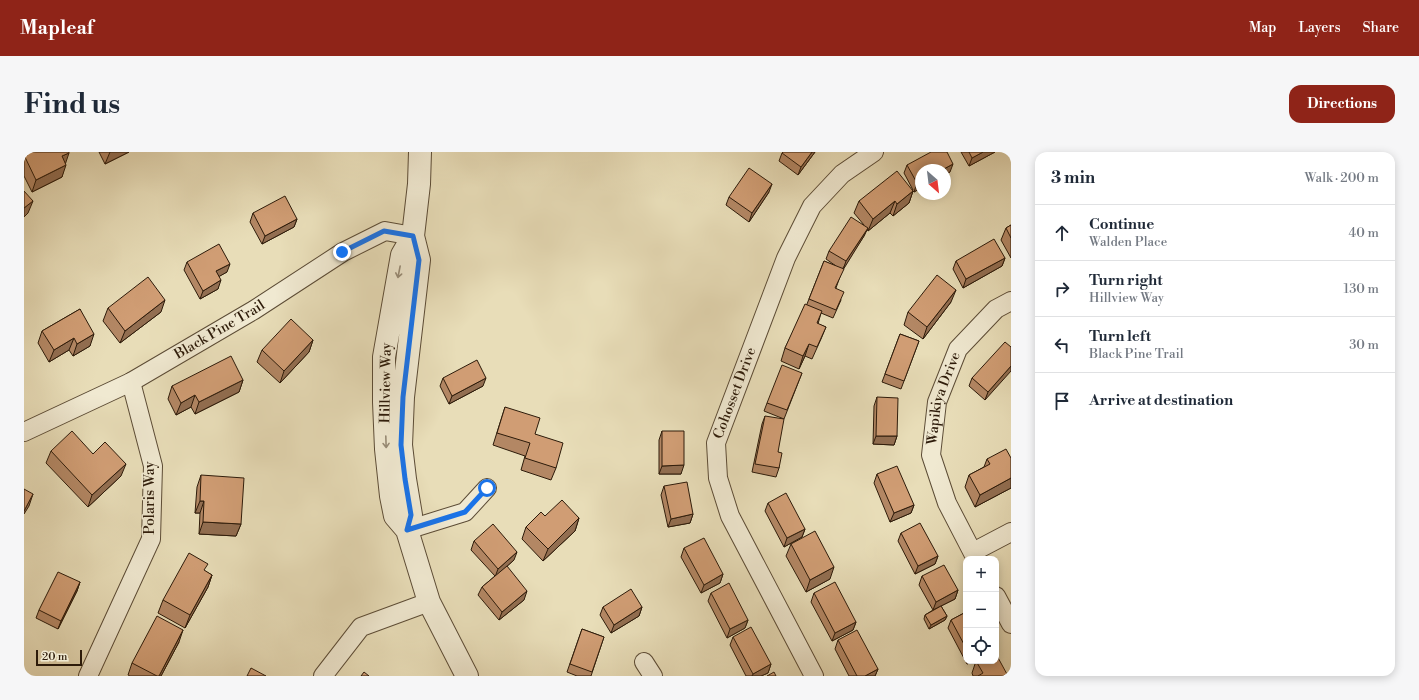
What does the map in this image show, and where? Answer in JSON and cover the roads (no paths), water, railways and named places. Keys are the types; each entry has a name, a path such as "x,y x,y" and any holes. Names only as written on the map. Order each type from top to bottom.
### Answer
{"street":[{"name":"Hillview Way","path":"420,152 419,184 413,236 402,255 384,357 386,449 391,496 395,516 407,530 429,602 467,676"},
{"name":"Cohosset Drive","path":"814,676 730,516 718,478 716,443 786,258 812,206 842,174 874,152"},
{"name":"Black Pine Trail","path":"24,432 132,382 254,310 342,252 384,231 413,236"},
{"name":"Wapikiya Drive","path":"974,556 947,503 931,455 937,402 958,349 996,309 1011,301"},
{"name":"Polaris Way","path":"88,676 151,539 153,466 132,382"},
{"path":"407,530 465,512 487,488"},
{"path":"974,556 1011,532"},
{"path":"324,676 361,627 429,602"},
{"path":"999,602 1011,624"}]}
